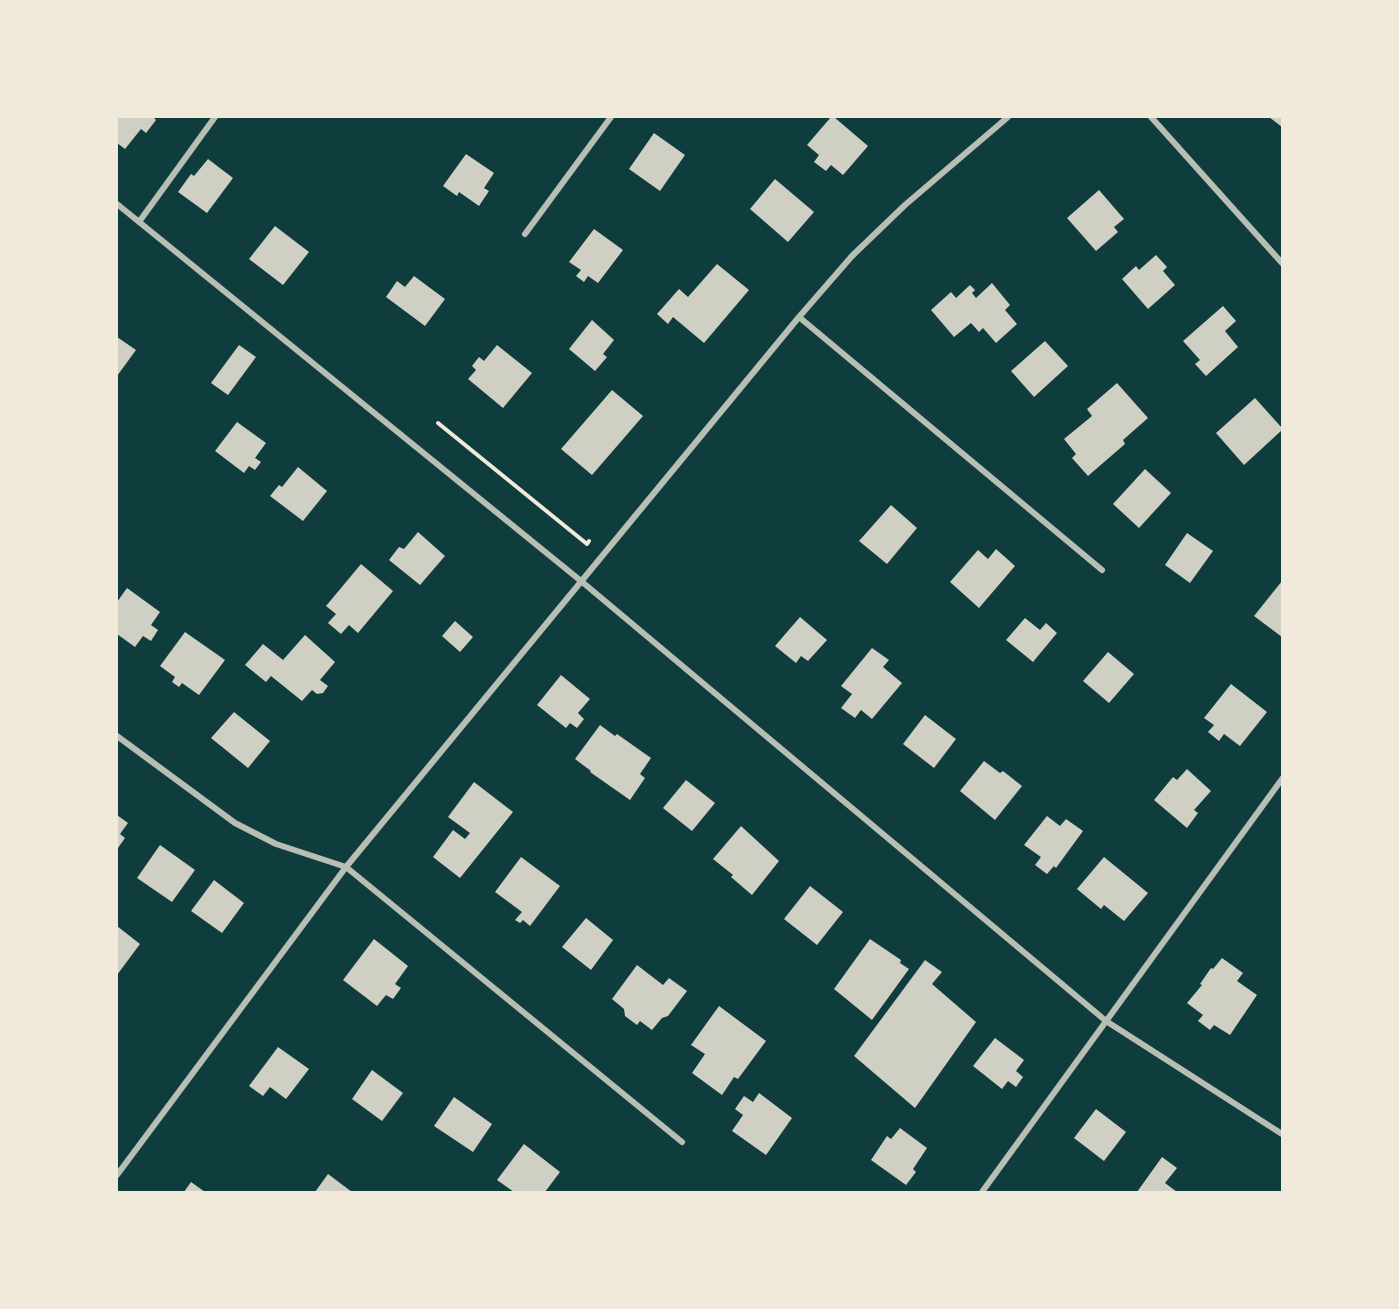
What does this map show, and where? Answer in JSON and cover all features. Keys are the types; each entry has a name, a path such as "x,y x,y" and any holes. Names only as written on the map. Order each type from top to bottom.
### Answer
{"street":[{"path":"139,222 214,117"},
{"path":"525,234 611,117"},
{"path":"117,1175 346,867 800,316 852,256 905,205 1008,117"},
{"path":"1151,117 1282,263"},
{"path":"117,204 581,581 1106,1021 1282,1134"},
{"path":"800,316 1102,570"},
{"path":"117,736 235,823 276,844 346,867 682,1142"},
{"path":"982,1192 1282,779"}],"path":[{"path":"438,423 587,544 594,535"}],"building":[{"path":"117,117 153,117 156,120 146,133 141,129 125,149 117,143"},
{"path":"831,117 834,117 868,146 843,175 831,165 826,171 814,162 819,155 807,145"},
{"path":"1269,117 1282,117 1282,127"},
{"path":"654,133 685,155 660,191 629,169"},
{"path":"466,154 494,173 484,188 489,191 479,206 459,192 457,196 443,186"},
{"path":"208,159 233,178 207,213 178,192 191,174 194,176"},
{"path":"775,179 814,212 788,242 750,209"},
{"path":"1099,190 1124,219 1114,227 1118,232 1096,251 1067,218"},
{"path":"275,226 309,252 283,285 249,259"},
{"path":"594,229 623,250 598,283 588,276 584,282 576,276 581,270 569,262"},
{"path":"1156,255 1167,267 1163,271 1175,285 1148,309 1122,279 1136,266 1139,270"},
{"path":"717,264 749,290 704,343 673,317 668,324 657,314 679,289 688,297"},
{"path":"414,276 445,299 425,326 386,297 397,281 405,287"},
{"path":"992,283 1010,305 1005,310 1017,324 996,343 983,328 979,332 971,323 954,337 931,310 951,292 956,298 970,285 975,290 972,293 976,298"},
{"path":"1223,306 1236,321 1225,331 1238,347 1206,376 1195,364 1200,360 1183,341"},
{"path":"592,320 614,340 603,354 607,357 595,371 569,349"},
{"path":"117,337 136,350 117,376"},
{"path":"1045,341 1068,366 1034,397 1011,371"},
{"path":"239,345 256,357 228,395 211,383"},
{"path":"497,345 532,373 503,408 468,379 476,370 472,366 479,357 484,361"},
{"path":"1117,383 1148,418 1123,440 1125,444 1088,476 1072,458 1076,454 1064,439 1092,416 1087,409"},
{"path":"612,390 643,416 592,475 561,449"},
{"path":"1255,398 1282,430 1244,465 1216,433"},
{"path":"237,422 266,443 255,458 261,462 255,470 249,466 244,473 215,451"},
{"path":"298,467 327,491 303,521 270,496 279,485 282,487"},
{"path":"1145,469 1171,493 1139,528 1113,504"},
{"path":"891,505 917,528 887,564 859,541"},
{"path":"418,532 445,556 420,585 389,560 399,547 404,549"},
{"path":"1187,533 1213,551 1190,583 1165,565"},
{"path":"996,549 1015,566 979,608 950,582 978,550 988,559"},
{"path":"361,564 393,591 358,633 349,625 341,634 328,623 336,614 326,606"},
{"path":"1282,581 1282,637 1254,616"},
{"path":"127,588 160,612 151,625 158,630 151,641 143,636 135,647 117,634 117,602"},
{"path":"800,617 827,640 808,661 801,656 796,663 775,646"},
{"path":"1025,618 1040,630 1046,623 1057,633 1033,662 1006,640"},
{"path":"455,621 473,637 460,652 442,636"},
{"path":"185,632 225,660 199,695 182,683 179,687 172,682 175,677 160,666"},
{"path":"305,635 335,662 320,680 328,686 323,693 317,694 312,690 302,701 271,676 266,682 245,665 263,644 283,660"},
{"path":"872,648 889,660 883,667 902,683 872,719 861,710 855,718 841,708 852,694 841,686"},
{"path":"1108,652 1134,674 1109,703 1083,681"},
{"path":"561,675 590,699 578,713 584,719 577,728 570,723 566,728 537,705"},
{"path":"1231,684 1267,712 1240,746 1224,734 1219,741 1208,732 1214,725 1204,718"},
{"path":"234,712 270,741 248,768 211,738"},
{"path":"925,715 956,739 934,768 903,744"},
{"path":"600,725 651,758 640,774 645,778 630,800 575,759"},
{"path":"984,761 1000,773 1003,771 1022,786 995,820 960,791"},
{"path":"1187,769 1211,791 1194,810 1198,813 1187,828 1154,800 1173,777 1177,780"},
{"path":"686,780 715,803 692,831 663,808"},
{"path":"474,782 513,812 460,878 433,857 453,830 465,839 470,833 448,817"},
{"path":"117,815 128,823 120,834 125,838 118,848"},
{"path":"1047,816 1060,826 1066,819 1083,831 1056,868 1054,866 1047,874 1035,865 1041,857 1024,845"},
{"path":"741,826 779,861 752,895 731,877 733,875 713,859"},
{"path":"160,845 195,870 172,902 137,878"},
{"path":"521,857 560,886 530,926 523,920 520,923 515,920 522,912 495,892"},
{"path":"1104,857 1148,893 1124,921 1104,905 1101,909 1077,889"},
{"path":"214,880 244,903 222,933 191,911"},
{"path":"810,886 843,912 817,945 784,919"},
{"path":"586,918 613,940 591,970 562,947"},
{"path":"117,926 140,944 117,975"},
{"path":"374,939 408,966 395,984 401,988 393,999 386,995 377,1006 343,980"},
{"path":"870,939 901,960 900,963 909,969 872,1020 834,989"},
{"path":"1222,958 1243,973 1237,981 1257,995 1230,1035 1214,1025 1210,1030 1198,1021 1203,1015 1187,1003 1202,985 1200,984 1211,968 1213,969"},
{"path":"925,960 942,972 932,984 976,1022 915,1108 854,1056"},
{"path":"637,965 663,985 669,978 687,991 668,1016 662,1018 652,1030 640,1021 637,1025 625,1016 624,1009 612,999"},
{"path":"719,1006 766,1041 738,1079 734,1077 722,1095 692,1073 705,1054 691,1045"},
{"path":"995,1038 1024,1060 1016,1071 1023,1077 1016,1087 1008,1081 1002,1089 973,1066"},
{"path":"278,1047 309,1069 286,1099 270,1087 263,1096 249,1086"},
{"path":"372,1070 403,1093 382,1121 352,1099"},
{"path":"759,1093 792,1118 766,1155 732,1131 743,1115 735,1109 744,1096 753,1102"},
{"path":"454,1097 492,1124 473,1152 434,1126"},
{"path":"1096,1109 1126,1132 1104,1161 1074,1138"},
{"path":"900,1128 927,1148 913,1169 916,1172 906,1185 871,1160 887,1136 891,1139"},
{"path":"524,1144 560,1172 545,1192 514,1192 497,1180"},
{"path":"1162,1157 1177,1168 1165,1183 1177,1192 1137,1192"},
{"path":"328,1174 352,1192 315,1192"},
{"path":"191,1182 205,1192 184,1192"}]}
